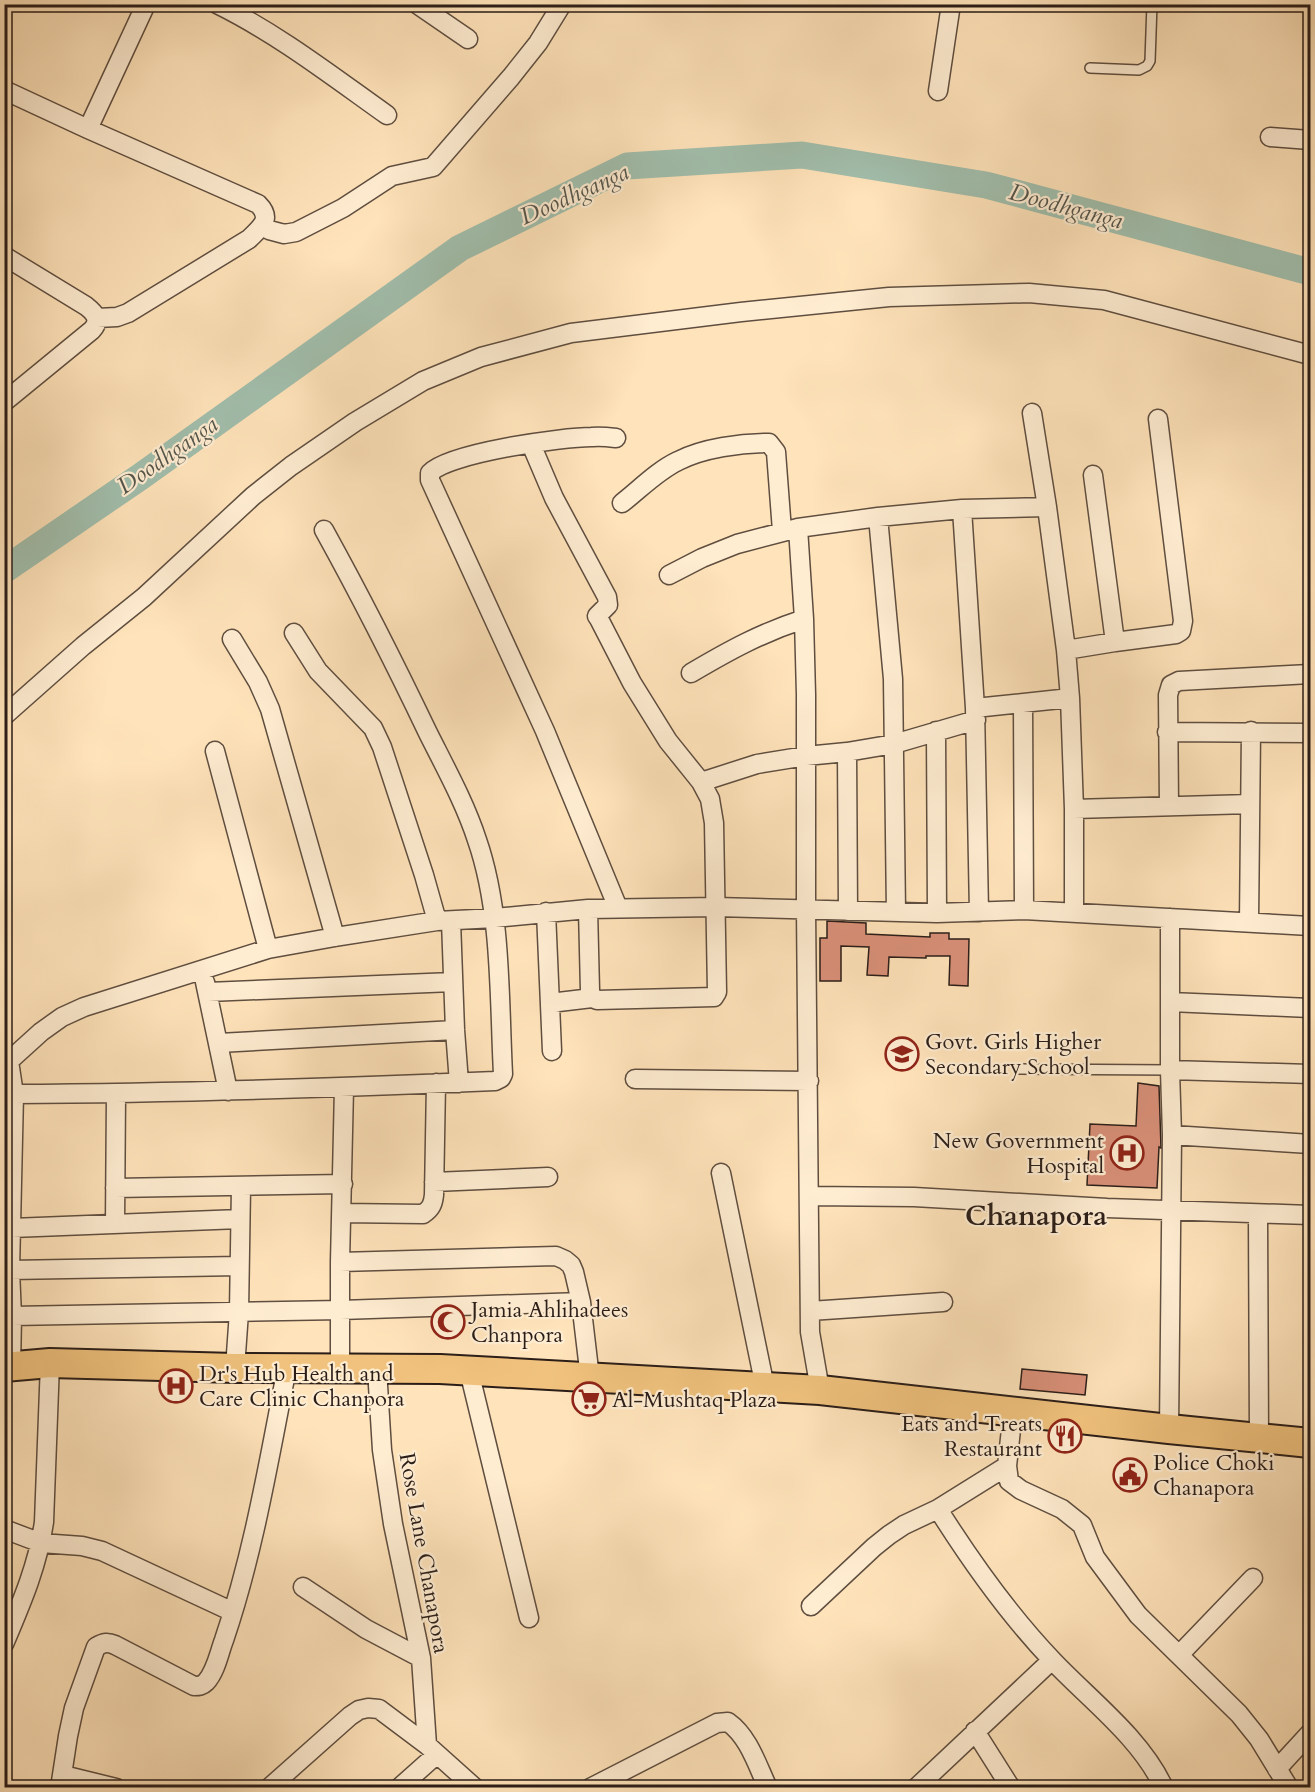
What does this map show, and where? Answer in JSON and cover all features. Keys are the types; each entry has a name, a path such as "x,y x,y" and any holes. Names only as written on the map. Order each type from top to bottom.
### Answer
{"main road":[{"path":"8,1367 50,1363 469,1371 820,1390 1311,1443"}],"street":[{"path":"88,129 146,4"},
{"path":"217,4 270,33 387,116"},
{"path":"417,4 468,39"},
{"path":"262,226 284,234 296,232 343,208 392,176 434,167 538,43 562,4"},
{"path":"938,91 951,4"},
{"path":"4,90 258,204 264,210 266,218 262,226 249,239 128,313 117,317 97,318"},
{"path":"1270,137 1311,140"},
{"path":"4,256 86,306 97,318 96,326 92,330 4,402"},
{"path":"4,716 83,646 144,597 253,496 291,466 355,422 423,381 492,354 571,333 730,313 889,297 1029,293 1104,300 1311,355"},
{"path":"1032,413 1066,650 1074,809 1074,912"},
{"path":"1066,650 1176,634 1181,631 1183,621 1158,419"},
{"path":"616,438 592,437 474,454 432,470 430,480 545,731 618,908"},
{"path":"622,504 678,460 710,450 753,443 769,443 776,452 804,619 810,1332 820,1390"},
{"path":"531,444 554,498 607,597 608,605 597,616 632,683 668,741 701,782 710,799 714,823 717,992 714,997 597,1000 592,998 550,1003"},
{"path":"1093,475 1115,642"},
{"path":"669,575 737,544 790,530 879,517 962,509 1047,507"},
{"path":"962,509 975,714 979,912"},
{"path":"879,517 892,680 896,912"},
{"path":"9,1096 344,1088 495,1082 501,1078 503,1074 495,918 478,841 398,671 324,530"},
{"path":"691,673 768,631 804,619"},
{"path":"294,633 310,661 326,681 373,728 382,747 421,864 444,921 453,982 459,1083"},
{"path":"232,639 258,682 270,709 335,937"},
{"path":"1169,806 1167,732 1170,685 1179,681 1311,675"},
{"path":"701,782 757,764 894,744 936,731 975,714 1023,703 1070,698"},
{"path":"1023,703 1024,910"},
{"path":"936,731 938,913"},
{"path":"1249,922 1251,731"},
{"path":"1167,732 1311,733"},
{"path":"215,751 268,950"},
{"path":"847,752 848,911"},
{"path":"1074,809 1250,804"},
{"path":"8,1367 12,1316 10,1270 12,1228 7,1062 62,1017 84,1007 268,950 335,937 444,921 588,909 716,907 938,913 1024,910 1311,926"},
{"path":"588,909 592,998"},
{"path":"546,912 552,1051"},
{"path":"1169,1429 1172,1135 1170,918"},
{"path":"203,971 228,1091"},
{"path":"208,992 453,982"},
{"path":"1170,1002 1311,1008"},
{"path":"219,1043 455,1030"},
{"path":"1170,1070 1311,1074"},
{"path":"635,1079 809,1080"},
{"path":"342,1213 423,1214 428,1211 433,1203 436,1083"},
{"path":"340,1369 344,1088"},
{"path":"115,1224 116,1094"},
{"path":"1172,1135 1311,1144"},
{"path":"721,1173 765,1387"},
{"path":"434,1182 548,1177"},
{"path":"115,1188 343,1184"},
{"path":"235,1368 239,1312 240,1186"},
{"path":"809,1196 914,1197 1107,1208 1311,1215"},
{"path":"1258,1214 1258,1438"},
{"path":"12,1228 240,1219"},
{"path":"340,1262 556,1256 565,1260 571,1265 581,1302 590,1378"},
{"path":"10,1270 239,1266"},
{"path":"12,1316 341,1310 581,1302"},
{"path":"810,1311 943,1302"},
{"path":"4,1644 31,1578 41,1543 44,1522 50,1363"},
{"path":"116,1788 61,1781 74,1708 96,1647 109,1642 194,1686 200,1686 206,1682 212,1672 233,1612 264,1489 287,1368"},
{"name":"Rose Lane Chanapora","path":"377,1369 382,1450 393,1524 421,1658 432,1750"},
{"path":"469,1371 529,1618"},
{"path":"1014,1411 1007,1466 1008,1481 1062,1509 1082,1525 1104,1572 1138,1615 1239,1714 1259,1739 1288,1788"},
{"path":"811,1606 889,1535 904,1525 938,1509 1007,1466"},
{"path":"938,1509 991,1588 1052,1660 1143,1753 1164,1788"},
{"path":"4,1529 41,1543 82,1546 102,1551 233,1612"},
{"path":"1179,1655 1253,1578"},
{"path":"303,1587 366,1629 421,1658"},
{"path":"916,1788 1052,1660"},
{"path":"269,1788 350,1716 359,1710 368,1708 379,1709 432,1750 475,1788"},
{"path":"590,1788 717,1723 728,1722 743,1736 768,1788"},
{"path":"975,1731 1011,1788"},
{"path":"1277,1769 1311,1733"},
{"path":"399,1788 432,1750"}],"lane":[{"path":"1090,68 1138,70 1147,66 1150,61 1152,4"},
{"path":"1018,1069 1170,1070"}],"building":[{"path":"827,921 866,923 866,934 930,937 930,933 949,933 949,939 969,939 968,986 949,985 950,956 889,957 888,976 867,975 869,947 841,946 841,981 820,981 820,938 827,938"},
{"path":"1138,1083 1159,1086 1161,1148 1159,1147 1157,1188 1087,1185 1090,1124 1136,1126"},
{"path":"1022,1369 1087,1375 1085,1395 1020,1389"}],"waterway":[{"name":"Doodhganga","path":"4,570 140,477 460,248 627,166 802,155 986,185 1310,272"}],"place":[{"name":"Govt. Girls Higher Secondary School","path":"902,1054"},
{"name":"New Government Hospital","path":"1127,1153"},
{"name":"Jamia Ahlihadees Chanpora","path":"448,1322"},
{"name":"Dr's Hub Health and Care Clinic Chanpora","path":"176,1386"},
{"name":"Al-Mushtaq Plaza","path":"589,1399"},
{"name":"Eats and Treats Restaurant","path":"1065,1436"},
{"name":"Police Choki Chanapora","path":"1130,1475"}],"district":[{"name":"Chanapora","path":"1036,1215"}]}
